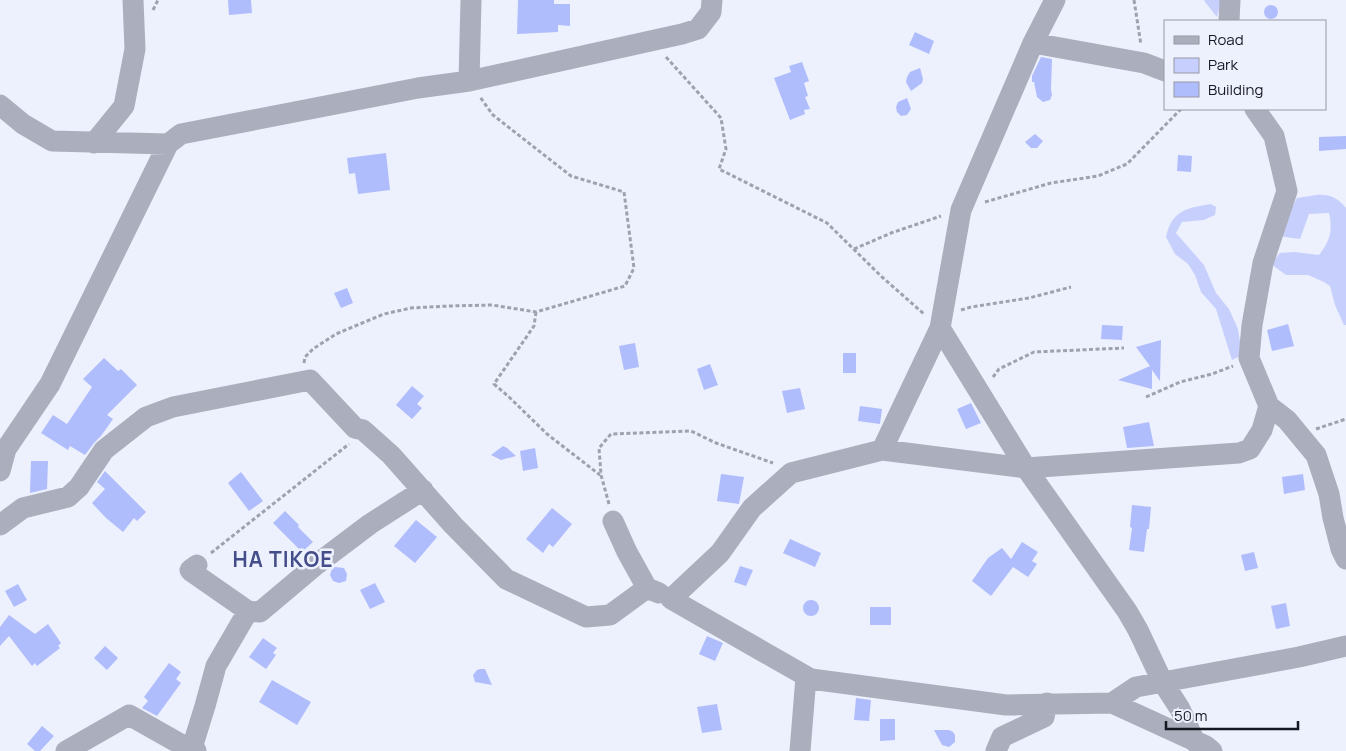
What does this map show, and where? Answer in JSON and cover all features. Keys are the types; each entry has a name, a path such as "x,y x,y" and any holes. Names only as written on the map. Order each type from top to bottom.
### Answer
{"street":[{"path":"94,143 124,106 135,49 133,0"},
{"path":"469,81 471,0"},
{"path":"0,471 6,449 50,384 168,144 181,134 418,88 469,81 651,41 698,29 711,12 712,0"},
{"path":"882,450 940,328 961,210 1033,43 1055,0"},
{"path":"1229,20 1230,0"},
{"path":"1033,43 1144,63 1164,71"},
{"path":"0,105 23,124 52,141 168,144"},
{"path":"1257,110 1274,136 1287,192 1263,263 1252,325 1249,358 1269,406 1287,420 1316,455 1330,494 1333,518 1341,549 1346,559"},
{"path":"940,328 1026,468 1127,611 1162,681 1205,748"},
{"path":"0,526 24,508 68,498 79,487 104,450 146,417 173,407 310,380 355,428 363,430 391,455 453,525 506,579 586,617 610,615 647,588"},
{"path":"671,599 720,553 752,508 791,473 882,450 1026,468 1239,454 1250,449 1254,443 1262,430 1269,406"},
{"path":"66,751 129,715 193,751 216,666 254,611 370,524 424,490"},
{"path":"614,521 627,552 647,588 671,599 811,679 1006,705 1112,703 1205,748"},
{"path":"197,565 190,570 254,611"},
{"path":"1112,703 1136,687 1267,663 1346,646"},
{"path":"800,751 806,677"},
{"path":"996,751 1002,737 1044,717 1047,703"}],"path":[{"path":"1134,0 1144,63"},
{"path":"651,41 691,82 721,118 726,149 719,169 827,223 882,278 940,328 951,314 971,307 1029,298 1071,287"},
{"path":"310,380 304,368 304,361 313,349 336,334 384,314 411,308 492,305 536,312 625,286 634,268 624,192 570,176 493,115 469,81"},
{"path":"854,250 891,234 961,210 1051,183 1098,176 1127,164 1180,110"},
{"path":"536,312 534,326 494,384 509,396 546,434 601,475"},
{"path":"980,393 999,369 1034,352 1124,348"},
{"path":"1146,397 1180,382 1212,374 1232,366 1254,369"},
{"path":"1300,435 1346,419"},
{"path":"197,565 357,439 363,430"},
{"path":"614,521 601,475 599,448 611,434 691,431 716,444 783,467 791,473"}],"green space":[{"path":"1204,0 1221,0 1217,17 1205,2"},
{"path":"1316,195 1332,197 1346,208 1346,325 1344,325 1335,305 1330,286 1308,275 1286,275 1271,264 1280,253 1294,252 1319,255 1323,250 1328,240 1331,225 1329,213 1309,214 1300,239 1278,236 1297,198"},
{"path":"1211,204 1216,207 1215,215 1204,220 1182,222 1176,233 1204,265 1216,293 1229,309 1238,329 1242,355 1232,360 1216,309 1201,292 1195,275 1188,264 1175,254 1166,237 1172,221 1182,212"}],"building":[{"path":"228,0 251,0 252,13 229,15"},
{"path":"518,0 554,0 554,4 570,4 570,26 558,25 558,32 517,34"},
{"path":"1268,5 1274,5 1278,12 1274,19 1268,19 1264,15 1264,9"},
{"path":"915,32 934,41 929,54 909,45"},
{"path":"1041,57 1052,59 1052,95 1050,100 1043,102 1037,97 1034,82 1032,82 1032,76"},
{"path":"802,62 809,81 804,83 808,96 805,97 810,109 804,110 805,114 790,120 774,78 791,72 789,66"},
{"path":"920,68 923,79 922,83 911,91 906,82 907,77 910,72"},
{"path":"907,98 911,109 907,115 901,116 897,112 896,107 898,102"},
{"path":"1035,134 1043,141 1037,148 1031,148 1025,142"},
{"path":"1346,136 1346,149 1319,151 1319,137"},
{"path":"386,153 390,190 358,194 355,173 349,174 347,158"},
{"path":"1178,155 1192,156 1191,172 1177,171"},
{"path":"347,288 353,303 341,308 334,293"},
{"path":"1288,324 1294,346 1272,351 1267,330"},
{"path":"1102,325 1123,326 1122,340 1101,339"},
{"path":"1161,340 1160,381 1152,370 1152,389 1118,380 1150,366 1136,347"},
{"path":"635,343 639,367 624,370 619,346"},
{"path":"843,353 856,353 856,373 843,373"},
{"path":"104,358 118,371 121,369 137,385 107,415 113,419 85,455 70,446 68,450 41,433 53,415 67,424 92,387 83,379"},
{"path":"710,364 718,385 704,390 697,369"},
{"path":"412,386 424,396 417,404 422,408 412,419 396,405"},
{"path":"800,388 805,409 787,413 782,391"},
{"path":"971,403 981,423 966,429 957,409"},
{"path":"860,406 882,409 880,424 858,421"},
{"path":"1149,422 1154,446 1127,448 1123,427"},
{"path":"503,446 516,456 501,460 491,455"},
{"path":"535,448 538,468 523,471 520,451"},
{"path":"31,461 48,461 47,489 30,493"},
{"path":"105,471 146,512 137,521 134,518 123,532 92,503 105,489 97,482"},
{"path":"241,472 263,501 249,511 228,483"},
{"path":"721,474 744,477 739,504 717,501"},
{"path":"1303,474 1305,490 1284,494 1282,477"},
{"path":"1132,505 1151,507 1144,552 1129,550 1132,528 1130,527"},
{"path":"552,508 572,524 553,547 549,544 543,553 526,539"},
{"path":"285,511 313,542 302,552 273,523"},
{"path":"416,520 437,537 415,563 394,546"},
{"path":"790,539 821,553 815,567 783,553"},
{"path":"1022,542 1038,552 1032,561 1037,564 1028,577 1013,567 991,596 972,581 988,558 1002,548 1011,559"},
{"path":"1254,552 1258,568 1245,571 1241,555"},
{"path":"740,566 753,570 746,586 734,582"},
{"path":"335,567 344,568 347,574 346,581 339,583 333,581 330,575"},
{"path":"375,583 385,602 370,609 360,590"},
{"path":"18,584 27,600 14,607 5,591"},
{"path":"811,600 817,602 819,608 817,614 811,616 805,614 803,608 805,602"},
{"path":"1286,603 1290,626 1276,629 1271,606"},
{"path":"870,607 891,607 891,625 870,625"},
{"path":"9,615 35,634 48,624 61,643 58,646 60,648 37,666 35,663 32,666 9,636 0,646 0,627"},
{"path":"707,636 723,643 715,661 699,654"},
{"path":"263,638 277,648 273,653 276,655 266,669 249,657"},
{"path":"105,646 118,658 107,670 94,658"},
{"path":"169,663 181,672 176,679 181,683 157,716 142,708 148,701 144,697"},
{"path":"480,669 485,669 492,685 475,682 473,675"},
{"path":"272,680 311,702 297,725 259,702"},
{"path":"856,698 871,700 869,721 854,720"},
{"path":"717,704 722,730 702,733 697,707"},
{"path":"880,719 895,719 895,740 880,741"},
{"path":"42,726 54,736 40,751 35,751 27,744"},
{"path":"934,730 949,730 953,732 955,742 949,747 942,745"}],"district":[{"name":"HA TIKOE","path":"283,559"}]}
